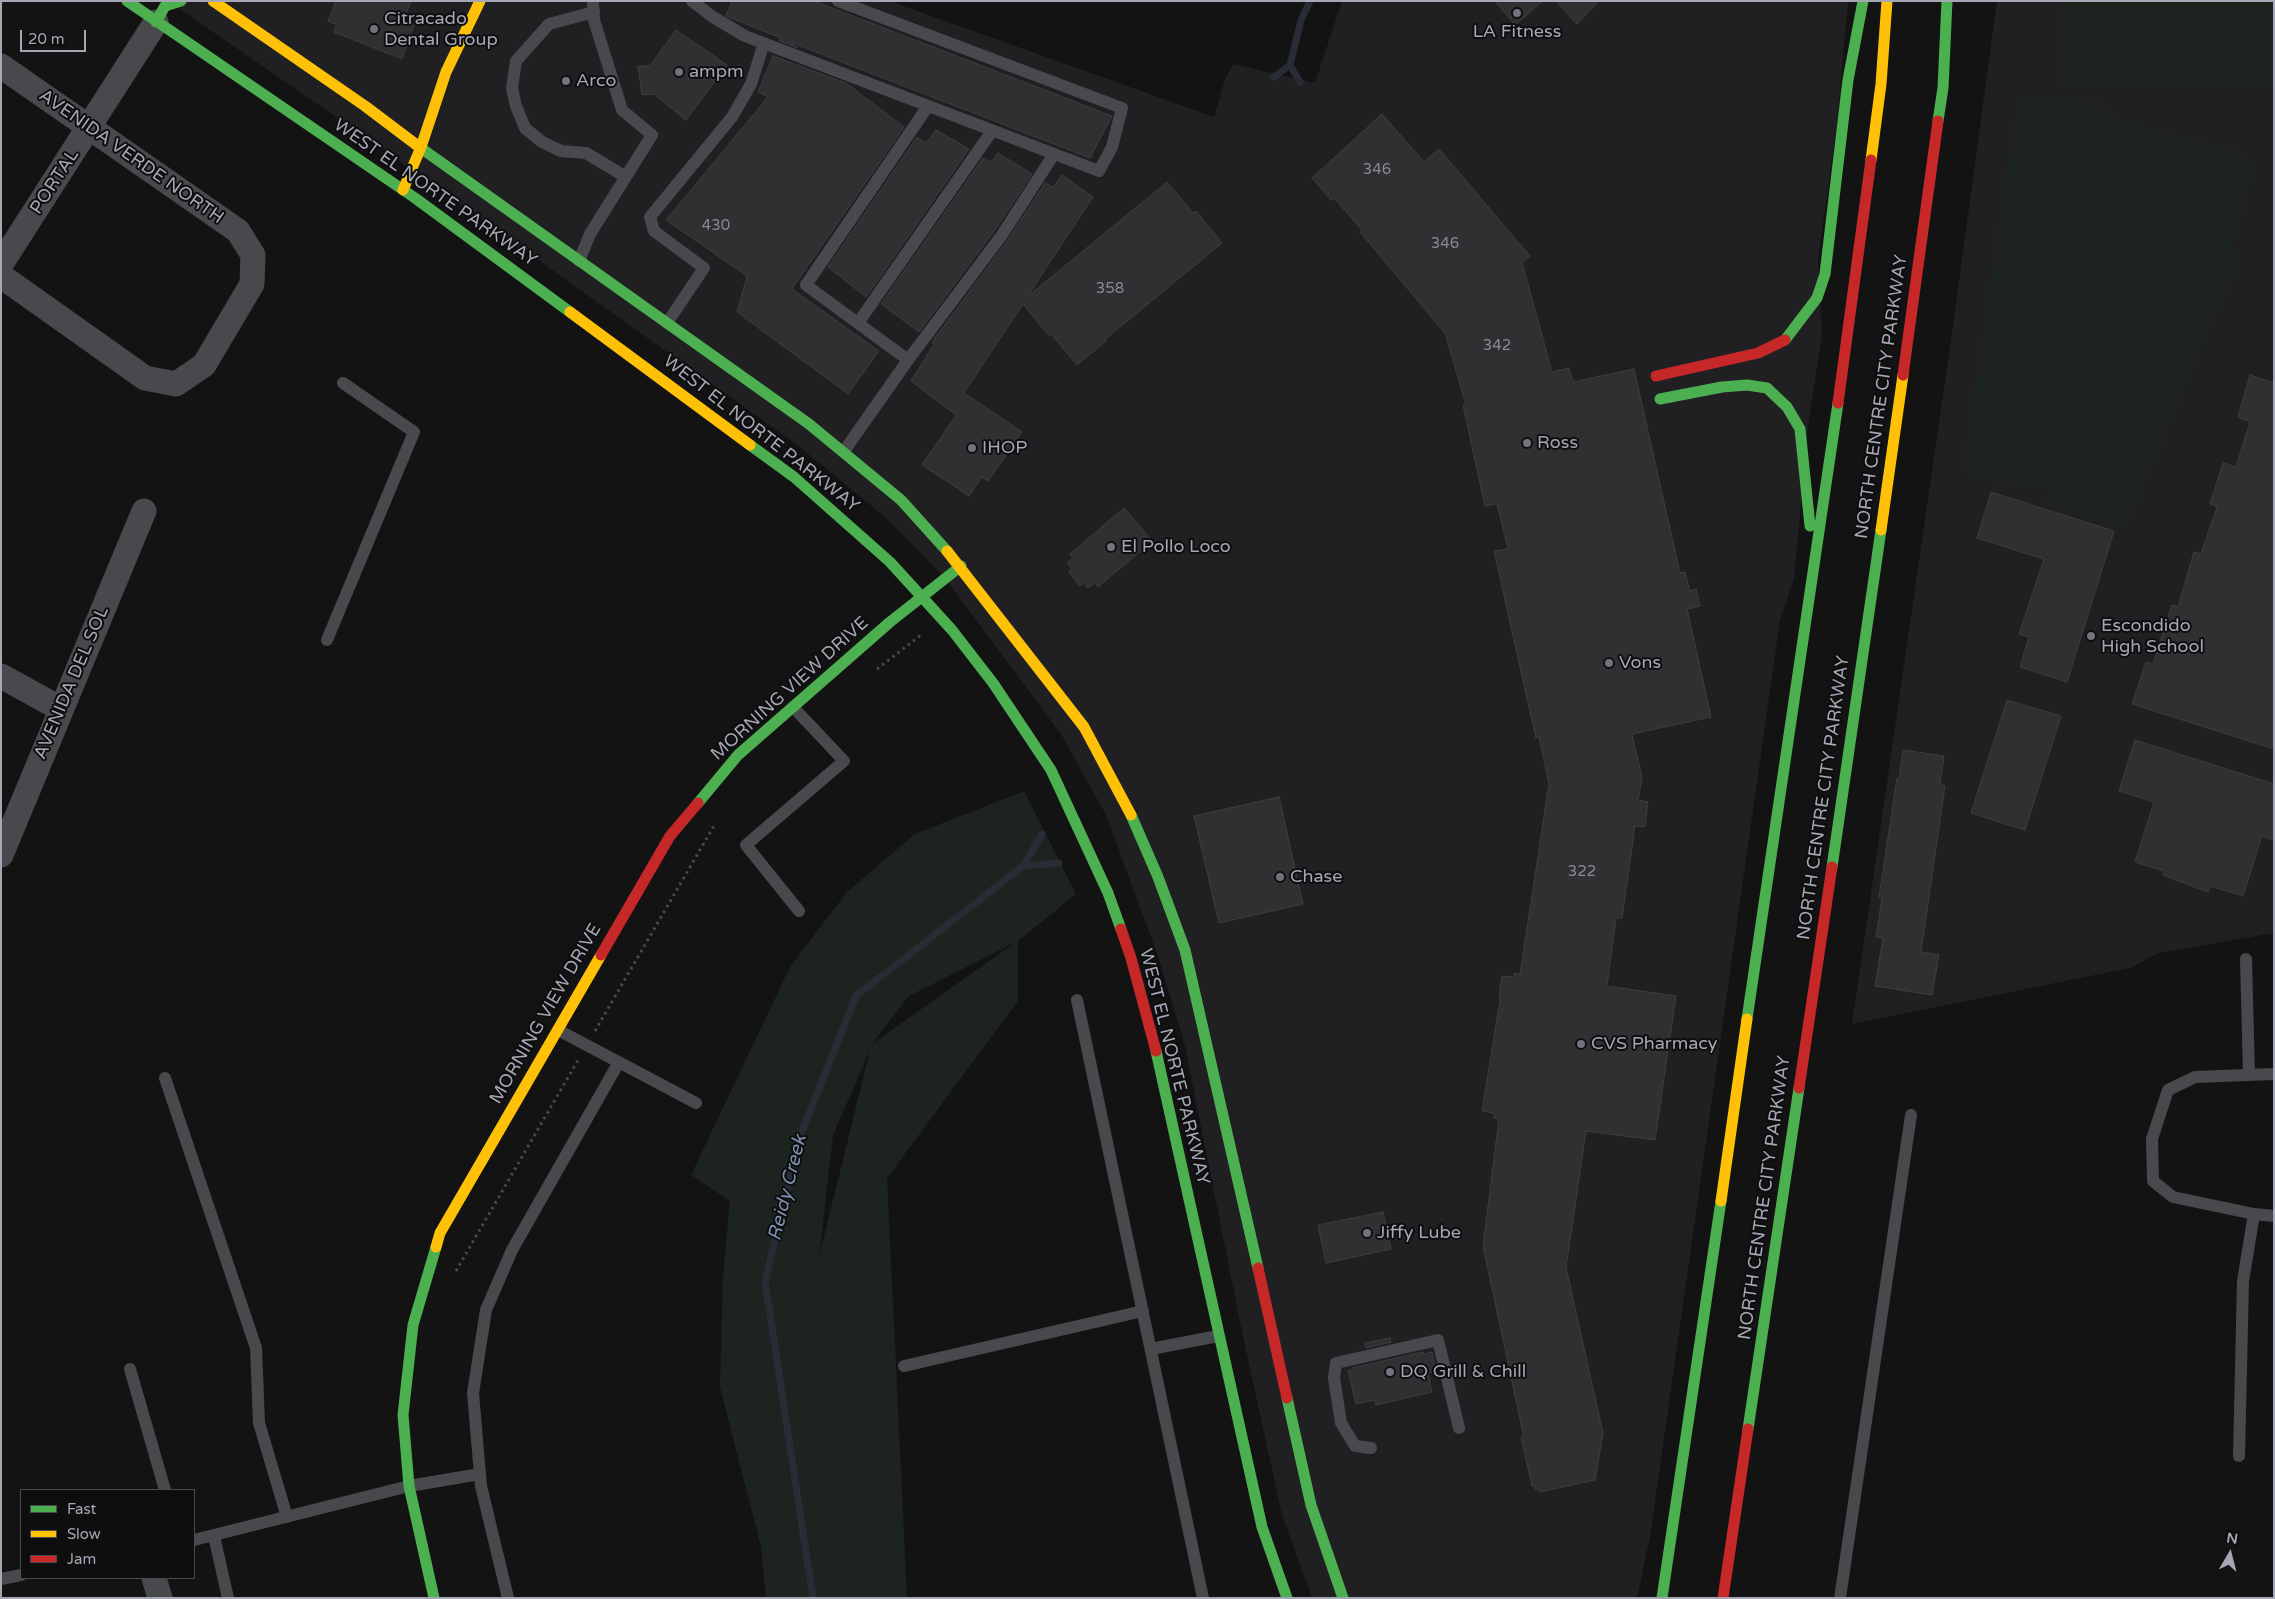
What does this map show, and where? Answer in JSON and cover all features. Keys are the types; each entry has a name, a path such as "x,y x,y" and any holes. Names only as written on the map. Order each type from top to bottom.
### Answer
{"main road":[{"name":"WEST EL NORTE PARKWAY","path":"127,1 403,190 794,477 846,521 890,562 952,630 993,683 1051,770 1108,893 1131,958 1157,1054 1218,1336 1262,1527 1287,1598"},
{"path":"156,22 165,6 181,1"},
{"name":"WEST EL NORTE PARKWAY","path":"213,1 365,106 844,451 901,500 961,566 1084,727 1126,803 1158,877 1185,950 1199,1004 1311,1504 1343,1598"},
{"path":"403,190 421,147 446,72 480,1"},
{"path":"1656,376 1758,353 1784,341 1817,298 1825,274 1828,256 1848,80 1863,1"},
{"path":"1662,1598 1814,570 1878,103 1887,1"},
{"name":"NORTH CENTRE CITY PARKWAY","path":"1723,1598 1872,594 1943,88 1947,1"},
{"path":"1660,399 1722,386 1747,385 1767,388 1787,407 1800,430 1814,570"},
{"name":"MORNING VIEW DRIVE","path":"434,1598 409,1486 403,1415 413,1325 440,1233 670,836 738,755 921,596 961,566"}],"street":[{"name":"PORTAL","path":"1,264 90,128 156,22"},
{"name":"AVENIDA VERDE NORTH","path":"1,66 238,231 253,255 252,284 204,365 176,384 145,378 1,276"},
{"name":"AVENIDA DEL SOL","path":"1,855 144,511"},
{"path":"1,676 61,709"},
{"path":"154,1579 160,1598"}],"lane":[{"path":"693,2 713,18 745,36 1099,171 1112,147 1122,108 838,1"},
{"path":"579,261 590,234 626,177 652,135 622,110 594,20 593,6 549,24 516,61 512,88 516,106 525,128 542,142 561,151 586,153 626,177"},
{"path":"667,323 704,268 654,231 650,217 732,117 751,84 764,43"},
{"path":"908,360 806,285 928,106"},
{"path":"858,323 992,130"},
{"path":"844,451 908,360 1002,235 1054,154"},
{"path":"327,640 414,432 343,383"},
{"path":"793,708 844,761 746,845 799,911"},
{"path":"2246,959 2249,1075"},
{"path":"1077,1000 1203,1598"},
{"path":"558,1030 696,1103"},
{"path":"508,1598 481,1486 480,1474 474,1393 486,1310 512,1250 619,1062"},
{"path":"2274,1074 2195,1077 2168,1090 2152,1139 2153,1181 2173,1197 2254,1214 2274,1216"},
{"path":"165,1078 256,1348 259,1424 287,1517"},
{"path":"1840,1598 1911,1115"},
{"path":"2239,1456 2243,1281 2254,1214"},
{"path":"904,1366 1143,1311"},
{"path":"1151,1349 1218,1336"},
{"path":"1371,1448 1355,1446 1341,1423 1334,1378 1336,1363 1438,1340 1459,1428"},
{"path":"130,1369 165,1489"},
{"path":"195,1540 409,1486 480,1474"},
{"path":"214,1536 228,1598"},
{"path":"1,1579 20,1575"}],"shaded area":[{"path":"168,1 889,1 1214,117 1225,79 1233,64 1315,83 1342,1 1848,1 1837,124 1818,260 1822,335 1809,419 1794,578 1780,620 1650,1537 1637,1598 1312,1598 1282,1515 1242,1332 1184,1042 1158,956 1106,815 1062,736 945,578 886,518 850,488 796,444 394,157"},
{"name":"Escondido High School","path":"1997,1 2274,1 2274,933 2159,953 2130,968 1852,1024 1951,340"},
{"path":"2060,1 2274,1 2274,86 2060,86"},
{"path":"2025,96 2064,96 2079,102 2100,102 2100,110 2112,112 2111,118 2244,153 2253,167 2230,250 2240,254 2230,283 2203,339 2127,522 2121,527 2047,504 2051,489 1978,478 1974,473 1963,472 2017,106 2021,98"},
{"path":"1024,791 1076,894 1018,941 1018,1001 887,1178 907,1598 766,1598 761,1547 720,1387 723,1275 730,1201 691,1175 790,967 847,892 915,834","holes":["1013,944 872,1044 909,996","870,1050 819,1257 833,1135"]}],"building":[{"name":"Citracado Dental Group","path":"336,1 411,1 403,22 414,25 402,59 334,32 337,25 328,21"},
{"path":"732,1 814,1 1112,116 1090,158 790,42 798,48 780,41 781,38 726,16"},
{"name":"LA Fitness","path":"1495,1 1543,1 1515,25"},
{"name":"LA Fitness","path":"1556,1 1599,1 1577,24"},
{"path":"676,30 727,65 686,120 654,94 642,95 638,66 650,66"},
{"path":"773,56 846,83 904,127 792,289 879,351 848,394 737,312 747,276 666,220 768,97 758,92"},
{"path":"1382,114 1424,162 1439,149 1530,256 1522,262 1552,372 1569,368 1573,382 1634,369 1680,573 1685,572 1690,591 1696,589 1700,606 1687,609 1711,717 1632,734 1642,778 1638,800 1648,802 1645,827 1635,826 1622,918 1616,918 1607,986 1676,996 1655,1140 1586,1131 1566,1267 1603,1433 1595,1480 1540,1492 1539,1489 1536,1490 1535,1486 1532,1486 1521,1437 1523,1437 1523,1433 1483,1246 1499,1118 1494,1118 1494,1113 1482,1111 1500,1000 1502,976 1514,977 1514,973 1520,974 1549,784 1539,737 1536,738 1494,551 1508,549 1497,504 1485,506 1463,405 1466,405 1445,333 1360,232 1362,230 1334,198 1331,200 1312,178"},
{"path":"936,130 969,149 866,297 828,267 917,137 926,143"},
{"path":"998,153 1032,174 995,230 919,332 881,304 983,158 991,162"},
{"path":"1062,175 1093,197 1027,297 1167,182 1193,213 1196,211 1222,243 1104,340 1106,341 1077,365 1051,334 1049,336 1023,304 964,393 1022,432 988,481 982,477 969,496 922,465 956,415 911,381 934,344 932,342 1008,240 1045,183 1053,187"},
{"path":"2250,375 2274,383 2274,749 2132,704 2146,662 2153,664 2172,605 2178,607 2194,552 2201,554 2217,507 2210,504 2223,463 2236,467 2250,422 2238,417"},
{"path":"1991,492 2114,531 2067,682 2020,667 2029,637 2019,634 2044,559 1977,538"},
{"name":"El Pollo Loco","path":"1124,508 1152,541 1098,587 1095,583 1088,588 1084,583 1080,586 1069,572 1072,569 1067,563 1073,558 1070,554"},
{"path":"2007,700 2061,716 2025,830 1971,813"},
{"path":"2135,740 2274,784 2274,840 2262,836 2243,896 2210,886 2208,892 2163,875 2164,871 2135,862 2154,802 2119,791"},
{"path":"1903,750 1944,756 1940,785 1945,786 1921,952 1939,955 1932,995 1875,986 1883,938 1876,937 1882,898 1879,897"},
{"path":"1279,797 1303,904 1219,923 1194,816"},
{"path":"1383,1212 1391,1249 1326,1263 1318,1225"},
{"path":"1390,1338 1391,1342 1366,1348 1365,1343"},
{"name":"DQ Grill & Chill","path":"1423,1352 1424,1354 1432,1352 1436,1371 1428,1373 1432,1392 1376,1405 1374,1400 1356,1404 1348,1370"}],"waterway":[{"name":"Reidy Creek","path":"1274,77 1290,65 1301,20 1310,1"},
{"name":"Reidy Creek","path":"1290,65 1300,82"},
{"name":"Reidy Creek","path":"813,1598 765,1281 801,1134 856,996 1023,866 1042,834"},
{"name":"Reidy Creek","path":"1023,866 1059,863"}],"traffic: fast":[{"path":"127,1 415,198 570,312"},
{"path":"156,22 165,6 181,1"},
{"path":"1785,340 1817,298 1825,274 1848,80 1863,1"},
{"path":"1938,121 1943,88 1947,1"},
{"path":"418,146 809,424 901,500 947,551"},
{"path":"1660,399 1722,387 1747,385 1767,388 1787,407 1800,429 1810,526"},
{"path":"1747,1019 1838,403"},
{"path":"750,445 794,477 890,562 952,630 993,683 1051,770 1108,893 1121,929"},
{"path":"1832,867 1881,530"},
{"path":"698,803 738,755 890,622 961,566"},
{"path":"1131,815 1158,877 1185,950 1258,1268"},
{"path":"1156,1051 1262,1527 1287,1598"},
{"path":"1748,1429 1799,1088"},
{"path":"1662,1598 1721,1201"},
{"path":"434,1598 409,1486 403,1415 413,1325 436,1247"},
{"path":"1287,1398 1311,1505 1343,1598"}],"traffic: slow":[{"path":"213,1 365,106 418,146"},
{"path":"403,190 421,147 446,72 480,1"},
{"path":"1871,160 1881,84 1887,1"},
{"path":"570,312 750,445"},
{"path":"1881,530 1903,375"},
{"path":"947,551 1084,727 1131,815"},
{"path":"436,1247 440,1233 601,955"},
{"path":"1721,1201 1747,1019"}],"traffic: jam":[{"path":"1903,375 1938,121"},
{"path":"1838,403 1871,160"},
{"path":"1656,376 1758,353 1785,340"},
{"path":"601,955 670,836 698,803"},
{"path":"1799,1088 1832,867"},
{"path":"1121,929 1131,958 1156,1051"},
{"path":"1258,1268 1287,1398"},
{"path":"1723,1598 1748,1429"}],"place":[{"name":"LA Fitness","path":"1517,13"},
{"name":"Citracado Dental Group","path":"374,29"},
{"name":"ampm","path":"679,72"},
{"name":"Arco","path":"566,81"},
{"name":"Ross","path":"1527,443"},
{"name":"IHOP","path":"972,448"},
{"name":"El Pollo Loco","path":"1111,547"},
{"name":"Escondido High School","path":"2091,636"},
{"name":"Vons","path":"1609,663"},
{"name":"Chase","path":"1280,877"},
{"name":"CVS Pharmacy","path":"1581,1044"},
{"name":"Jiffy Lube","path":"1367,1233"},
{"name":"DQ Grill & Chill","path":"1390,1372"}]}
